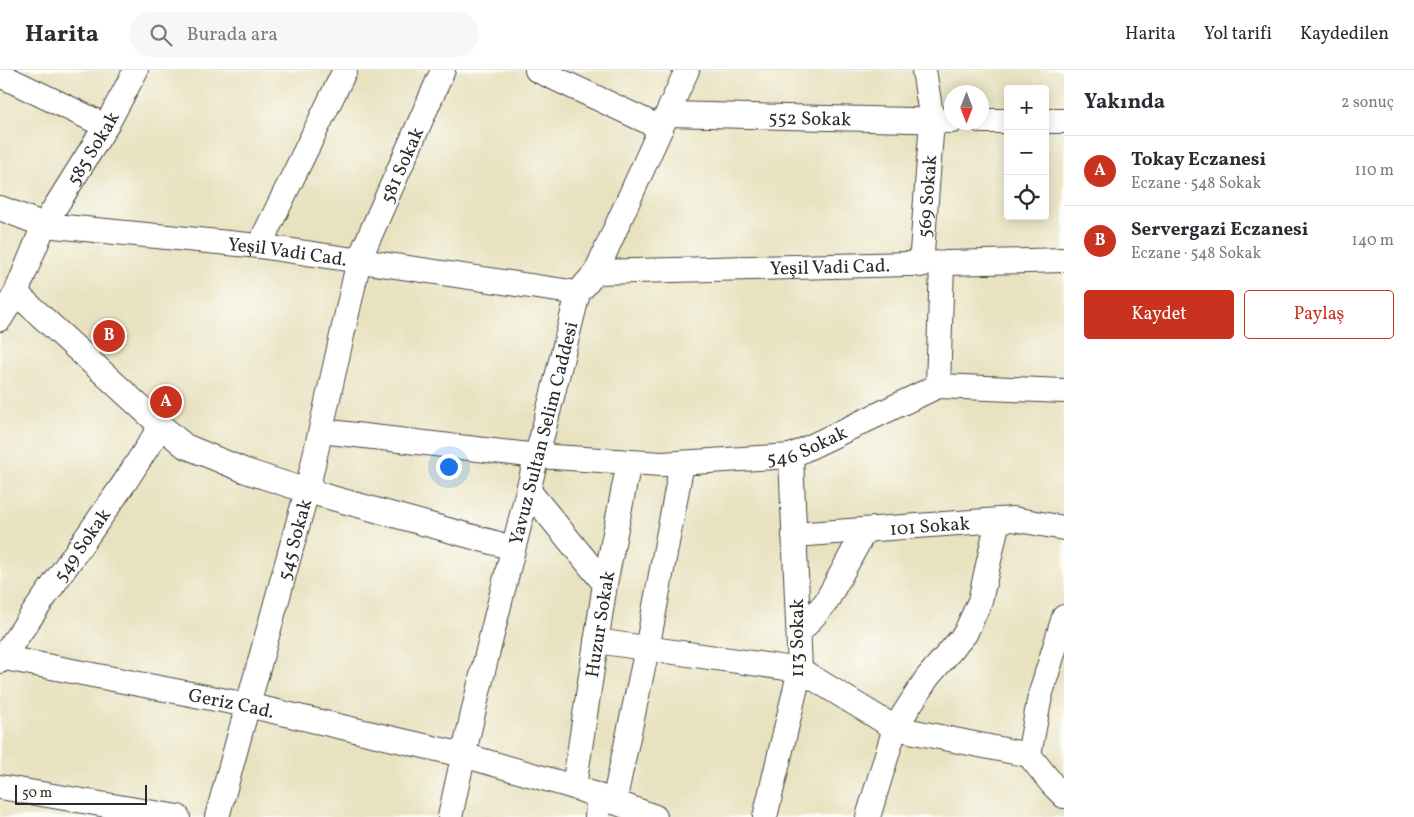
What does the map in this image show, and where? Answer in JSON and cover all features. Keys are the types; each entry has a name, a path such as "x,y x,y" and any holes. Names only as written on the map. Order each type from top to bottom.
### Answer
{"street":[{"name":"585 Sokak","path":"0,319 16,293 44,225 106,126 136,70"},
{"path":"259,246 345,70"},
{"name":"581 Sokak","path":"359,260 443,70"},
{"path":"537,70 664,121"},
{"name":"Yavuz Sultan Selim Caddesi","path":"450,817 513,548 538,456 578,293 596,272 687,70"},
{"name":"569 Sokak","path":"924,70 942,120 932,264 938,386"},
{"path":"0,75 106,126"},
{"name":"552 Sokak","path":"664,121 942,120"},
{"path":"989,120 1004,120"},
{"path":"1049,120 1064,120"},
{"name":"Yeşil Vadi Cad.","path":"0,208 44,225 259,246 578,293"},
{"name":"545 Sokak","path":"217,817 307,491 359,260"},
{"name":"Yeşil Vadi Cad.","path":"596,272 1064,260"},
{"path":"16,293 185,446 246,471 307,491 513,548"},
{"name":"546 Sokak","path":"320,431 538,456 662,464 682,463 791,456 938,386 1064,391"},
{"name":"549 Sokak","path":"1,658 120,490 161,426"},
{"name":"113 Sokak","path":"765,817 800,670 791,456"},
{"name":"Huzur Sokak","path":"574,787 605,584 629,462"},
{"path":"604,805 648,649 682,463"},
{"path":"528,490 605,584"},
{"name":"101 Sokak","path":"794,535 1013,519 1064,528"},
{"path":"868,817 895,728 927,678 965,634 980,601 998,520"},
{"path":"798,633 826,602 865,530"},
{"path":"1029,755 1040,696 1063,626"},
{"path":"596,642 800,670 895,728 1029,755 1064,796"},
{"name":"Geriz Cad.","path":"1,658 247,705 463,755 574,787 604,805 655,817"},
{"path":"0,788 178,817"}],"place":[{"name":"Servergazi Eczanesi","path":"109,336"},
{"name":"Tokay Eczanesi","path":"166,402"}]}
